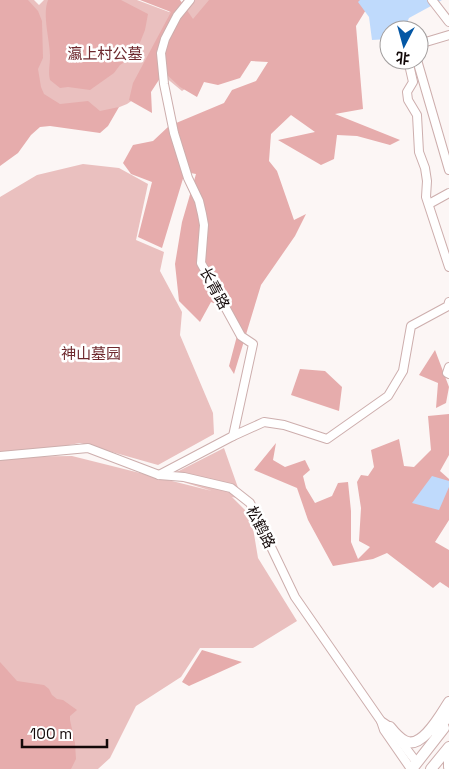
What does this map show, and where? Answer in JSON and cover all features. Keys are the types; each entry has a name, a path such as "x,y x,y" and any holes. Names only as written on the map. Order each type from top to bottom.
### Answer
{"main road":[{"path":"403,740 413,742 425,736 449,702"},
{"path":"390,727 410,745 416,745 430,739 449,715"},
{"path":"416,768 449,722"},
{"path":"431,769 449,747"},
{"path":"449,752 449,767"}],"street":[{"name":"长青路","path":"190,0 171,25 161,53 161,64 174,133 202,214 204,225 201,263 241,336 253,344 233,436"},
{"path":"432,0 449,22"},
{"path":"429,41 449,35"},
{"path":"411,70 413,78 407,96 417,115 419,152 425,168 426,192 449,267"},
{"path":"420,70 449,170"},
{"path":"429,204 449,193"},
{"path":"159,475 264,422 284,425 327,439 388,396 402,371 410,326 448,306 449,302"},
{"path":"449,367 447,373 449,374"},
{"name":"松鹤路","path":"0,456 88,448 159,475 184,477 230,488 250,503 295,597 381,720 390,727 416,768"},
{"name":"松鹤路","path":"381,720 384,730 416,768"}],"green space":[{"name":"瀛上村公墓","path":"0,0 34,0 39,5 44,0 137,0 169,12 184,0 255,0 213,69 182,91 159,72 150,88 127,104 100,115 53,119"},
{"path":"0,0 28,0 38,11 42,21 43,58 38,69 44,94 60,104 88,101 100,111 119,107 108,126 100,133 50,126 40,127 31,135 18,153 0,166"},
{"path":"48,0 121,0 148,14 145,30 135,55 90,90 68,87 60,88 49,77 50,50 46,13"},
{"path":"140,0 180,0 193,19 209,0 372,0 356,26 363,109 335,114 400,140 390,145 357,136 337,135 334,159 321,165 278,140 315,132 291,115 271,134 269,161 277,171 294,220 306,214 295,236 261,285 234,374 229,366 238,332 228,309 211,302 200,322 179,301 175,264 182,222 196,174 185,172 162,248 138,237 152,182 131,174 123,163 133,145 153,141 169,126 224,103 232,90 256,81 268,62 251,61 240,78 218,85 204,82 197,97 180,87 164,72 151,92 152,113 129,100 133,83 171,12"},
{"name":"神山墓园","path":"83,164 119,168 148,184 136,240 164,252 160,271 182,312 180,335 213,413 214,434 158,465 80,443 31,452 7,454 0,452 0,197 37,175"},
{"path":"435,350 449,387 446,403 436,408 438,383 419,375"},
{"path":"300,369 325,371 342,387 339,411 291,395"},
{"path":"449,414 449,455 440,471 449,479 449,520 435,542 449,550 449,588 440,582 433,588 387,553 373,559 333,566 308,520 297,488 254,470 276,443 273,460 285,467 305,460 310,470 303,476 306,488 315,503 332,496 338,483 348,482 351,511 351,542 358,559 370,547 359,541 361,508 357,482 361,475 368,476 374,467 371,450 399,439 404,466 414,467 431,450 428,416"},
{"path":"224,448 242,499 232,497 251,516 258,558 297,621 253,648 200,648 181,677 136,706 110,758 98,769 0,769 0,457 72,456 212,491 167,477"},
{"path":"202,650 242,662 189,686 182,682"},
{"path":"0,662 17,681 44,685 57,699 63,700 77,710 70,716 76,759 71,769 0,769"}],"water":[{"path":"360,0 442,0 408,20 379,20 379,40 372,40 369,17 358,2"},
{"path":"432,476 449,481 449,487 439,510 412,503"}]}
